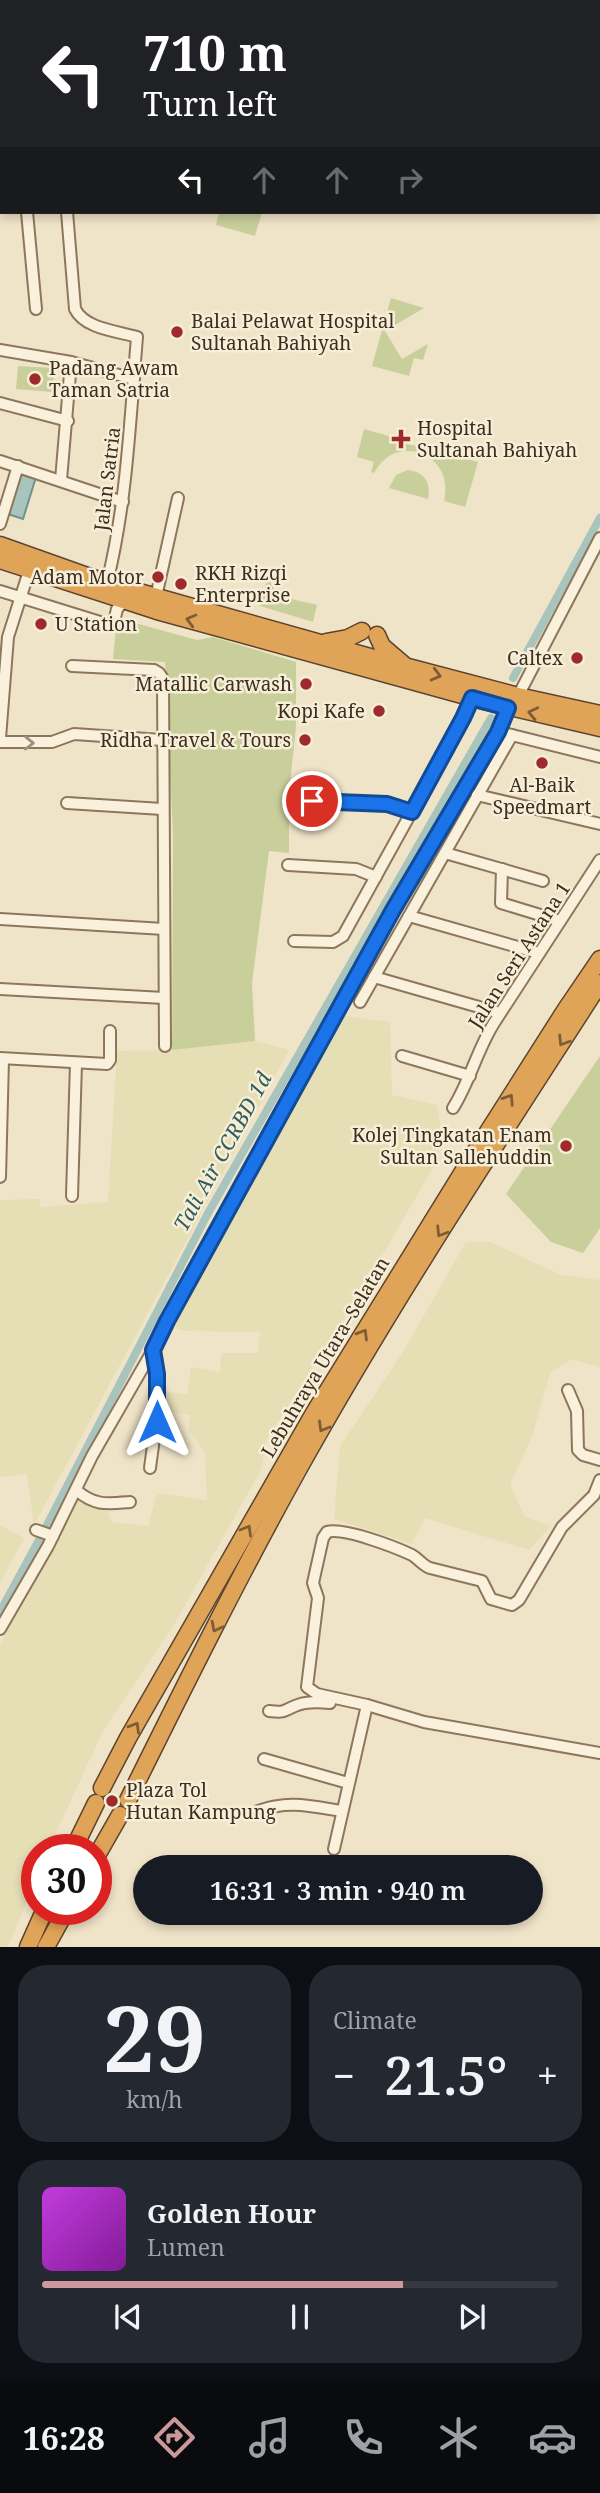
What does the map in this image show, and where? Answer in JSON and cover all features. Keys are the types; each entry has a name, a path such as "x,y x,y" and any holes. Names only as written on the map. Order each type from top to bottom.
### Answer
{"highway":[{"path":"0,545 107,583 320,643 361,661 407,667 600,728"},
{"path":"0,560 124,601 361,661 472,698 600,714"},
{"path":"320,643 369,633 407,667"},
{"name":"Lebuhraya Utara–Selatan","path":"81,1834 128,1738 177,1657 314,1413 477,1149 600,959"},
{"name":"Lebuhraya Utara–Selatan","path":"128,1800 259,1543 330,1415 419,1267 600,983"},
{"path":"109,1834 120,1815"},
{"path":"28,1947 38,1925"},
{"path":"46,1947 58,1925"}],"street":[{"path":"27,214 36,309"},
{"name":"Jalan Satria","path":"67,214 75,309 79,317 88,323 137,337 118,538 107,583"},
{"path":"0,349 71,362 134,379"},
{"path":"61,481 71,362"},
{"path":"0,403 68,421"},
{"path":"0,461 122,502"},
{"path":"4,525 5,486 18,466"},
{"path":"156,597 178,498"},
{"path":"0,1629 44,1533 76,1490 381,930 498,732 600,538"},
{"path":"29,571 6,650 0,740 40,743 58,741 74,734 162,740"},
{"path":"0,591 113,626 117,609 124,601"},
{"path":"72,666 146,669 159,673 163,679 165,1046"},
{"path":"294,941 321,943 340,940 472,698"},
{"path":"498,732 600,757"},
{"path":"360,1002 512,735"},
{"path":"477,795 600,824"},
{"path":"291,800 387,804 412,812"},
{"path":"68,803 162,809"},
{"path":"445,853 543,881"},
{"name":"Jalan Seri Astana 1","path":"453,1108 470,1076 482,1043 600,860"},
{"path":"288,865 352,868 376,877"},
{"path":"502,869 501,903 560,921"},
{"path":"409,916 540,953"},
{"path":"0,919 164,929"},
{"path":"374,976 500,1013"},
{"path":"0,989 164,998"},
{"path":"0,1177 2,1058 109,1064 110,1031"},
{"path":"402,1056 470,1076"},
{"path":"72,1196 76,1063"},
{"path":"150,1468 157,1422 157,1374 153,1350"},
{"path":"568,1390 577,1411 578,1450 583,1455 600,1460"},
{"path":"600,1480 594,1495 562,1527 519,1600 512,1605 491,1599 482,1581 430,1568 413,1556 368,1539 337,1530 327,1532 323,1538 313,1583 318,1598 307,1687 317,1694 446,1727 600,1753"},
{"path":"76,1490 96,1503 130,1502"},
{"path":"269,1711 284,1712 295,1706 318,1702 366,1707"},
{"path":"334,1849 366,1707"},
{"path":"264,1759 348,1783"},
{"path":"258,1811 276,1804 288,1804 341,1811"}],"shaded area":[{"path":"340,1015 390,1022 392,1095 437,1105 442,1136 438,1159 368,1280 267,1439 261,1470 175,1623 103,1731 55,1834 21,1834 21,1916 8,1947 0,1947 0,1644 58,1539 62,1537 59,1532 80,1491 96,1508 108,1511 111,1522 148,1526 157,1493 207,1500 205,1452 189,1431 190,1415 160,1410 159,1391 187,1394 191,1367 220,1372 221,1353 258,1353 260,1332 185,1331 176,1328 174,1319"},
{"path":"255,1041 289,1050 34,1525 27,1474 0,1477 0,1200 40,1199 40,1207 108,1202 117,1051 172,1050"},
{"path":"466,1242 490,1242 561,1275 600,1280 600,1367 572,1359 550,1373 532,1436 510,1485 524,1516 551,1526 529,1550 425,1518 412,1544 334,1519 340,1446 403,1352"},
{"path":"0,1525 24,1538 0,1583"}],"green space":[{"path":"219,214 261,214 255,236 216,225"},
{"path":"391,298 424,308 385,331 402,359 428,344 423,360 414,358 409,376 372,366"},
{"name":"Padang Awam Taman Satria","path":"18,366 54,368 53,392 16,389"},
{"path":"364,429 420,447 418,452 392,454 374,473 371,472 374,462 357,457"},
{"path":"423,448 478,462 465,507 444,501 442,472 422,453"},
{"path":"408,470 419,473 426,479 428,499 389,488 396,475"},
{"path":"269,573 270,581 279,593 317,605 313,622 260,606"},
{"path":"117,618 197,640 213,637 296,662 296,727 289,793 289,853 269,851 252,983 255,1041 172,1050 173,835 165,662 113,659"},
{"name":"Kolej Tingkatan Enam Sultan Sallehuddin","path":"600,1056 600,1228 583,1253 551,1242 506,1194"}],"water":[{"path":"19,471 36,477 23,519 5,513"}],"waterway":[{"name":"Tali Air CCRBD 1d","path":"513,678 600,518"},
{"name":"Tali Air CCRBD 1d","path":"0,1612 207,1215 491,718"}],"place":[{"name":"Balai Pelawat Hospital Sultanah Bahiyah","path":"177,332"},
{"name":"Padang Awam Taman Satria","path":"35,379"},
{"name":"Hospital Sultanah Bahiyah","path":"401,439"},
{"name":"Adam Motor","path":"158,577"},
{"name":"RKH Rizqi Enterprise","path":"181,584"},
{"name":"U Station","path":"41,624"},
{"name":"Caltex","path":"577,658"},
{"name":"Matallic Carwash","path":"306,684"},
{"name":"Kopi Kafe","path":"379,711"},
{"name":"Ridha Travel & Tours","path":"305,740"},
{"name":"Al-Baik Speedmart","path":"542,763"},
{"name":"Kolej Tingkatan Enam Sultan Sallehuddin","path":"566,1146"},
{"name":"Plaza Tol Hutan Kampung","path":"112,1801"}],"route":[{"path":"157,1422 158,1391 153,1350 167,1321 393,910 498,732 508,708 472,698 412,812 387,804 312,801"}]}
